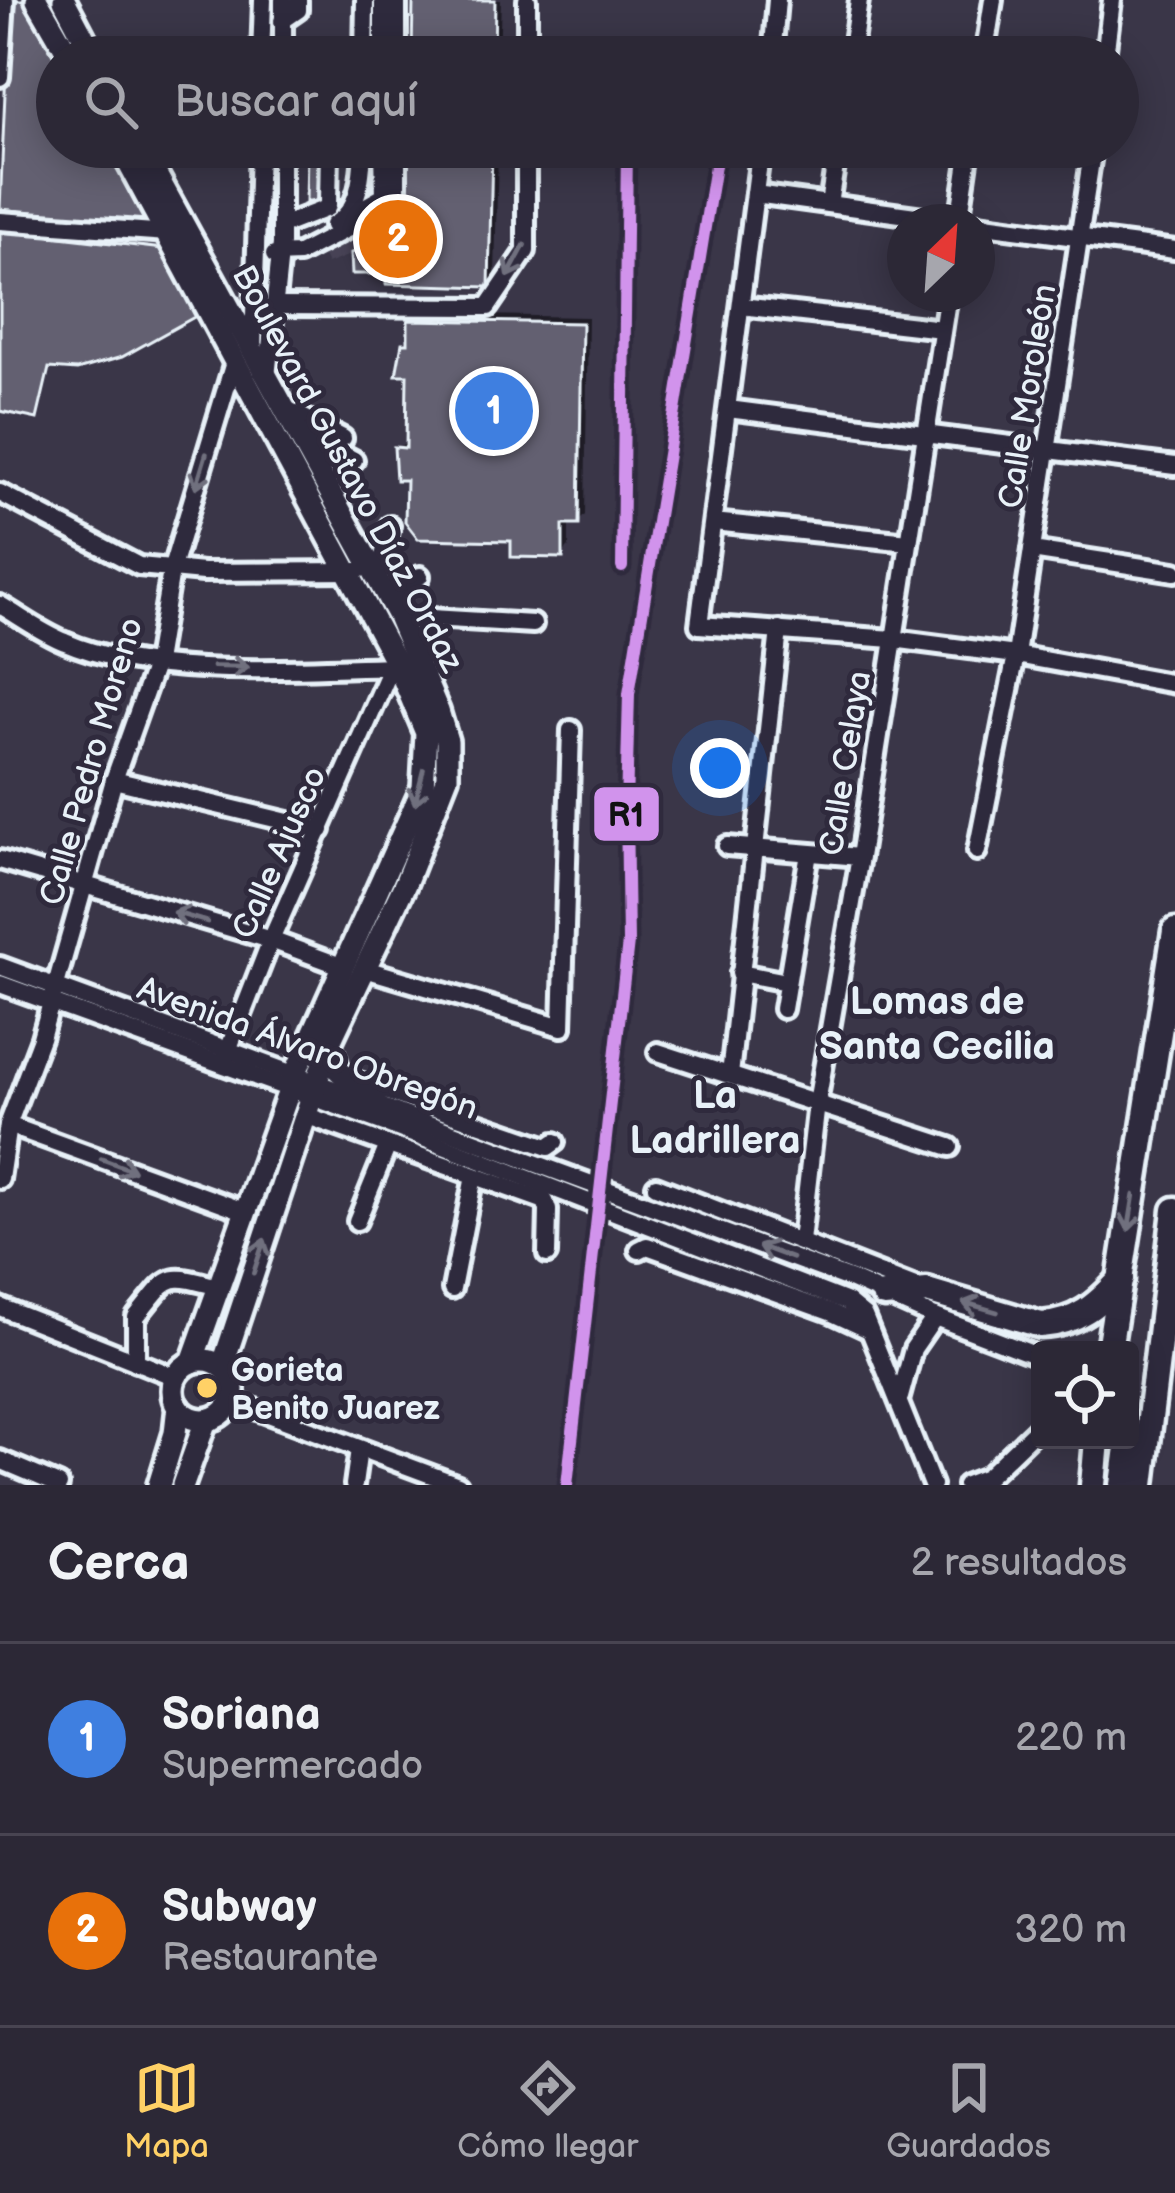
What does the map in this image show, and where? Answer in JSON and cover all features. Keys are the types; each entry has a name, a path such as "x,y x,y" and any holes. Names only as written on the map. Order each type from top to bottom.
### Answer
{"highway":[{"path":"1111,1341 1175,931"},
{"path":"1142,1485 1175,1210"},
{"path":"884,1295 927,1291 1041,1325 1058,1324 1087,1312 1121,1279"},
{"path":"1093,1485 1096,1449"},
{"path":"1124,1485 1128,1449"}],"main road":[{"path":"37,0 58,36"},
{"path":"64,0 83,36"},
{"name":"Boulevard Gustavo Díaz Ordaz","path":"132,168 251,366 295,428 366,574 395,666 426,733 423,788 341,966 222,1367"},
{"name":"Boulevard Gustavo Díaz Ordaz","path":"152,168 251,366 366,574 394,609 447,741 447,777 405,884 244,1211 183,1369"},
{"path":"330,1042 334,1061 346,1078 376,1103"},
{"path":"208,1360 222,1367 232,1382 231,1400 221,1414 206,1420 190,1417 173,1397 183,1369 208,1360"},
{"path":"159,1485 178,1406"},
{"path":"183,1485 206,1420"}],"street":[{"path":"0,77 5,0"},
{"path":"262,36 263,0"},
{"path":"282,36 283,0"},
{"path":"282,26 298,10 298,0"},
{"path":"364,36 365,0"},
{"path":"382,0 383,36"},
{"path":"397,0 398,36"},
{"path":"527,0 527,36"},
{"path":"774,36 777,0"},
{"path":"854,36 860,0"},
{"path":"987,36 993,0"},
{"path":"1108,36 1112,0"},
{"path":"282,26 287,36"},
{"path":"251,366 258,168"},
{"path":"251,366 275,306 281,168"},
{"path":"256,248 280,242 327,208 329,168"},
{"path":"347,217 362,168"},
{"path":"280,242 297,245 384,196 383,168"},
{"path":"280,242 299,254 397,203 397,168"},
{"path":"275,306 488,307 526,251 526,168"},
{"path":"758,168 699,625 893,639 1175,684"},
{"path":"829,204 835,168"},
{"path":"962,204 967,168"},
{"name":"Calle Moroleón","path":"977,850 1016,655 1091,168"},
{"path":"755,194 887,212"},
{"path":"0,221 168,233"},
{"path":"995,226 1175,250"},
{"path":"741,306 942,329"},
{"name":"Calle Celaya","path":"801,1241 817,1103 945,312"},
{"name":"Calle Pedro Moreno","path":"0,1179 8,1125 41,1038 114,780 156,662 171,571 251,366"},
{"path":"283,407 344,438"},
{"path":"728,409 1175,466"},
{"path":"295,428 353,460"},
{"path":"0,493 139,566 171,571 366,574 390,526"},
{"path":"713,522 909,542"},
{"path":"1032,550 1175,572"},
{"path":"394,609 420,576"},
{"path":"0,605 65,642 156,662 232,668 395,666"},
{"path":"394,609 533,625"},
{"path":"730,1075 779,631"},
{"name":"Calle Ajusco","path":"225,1057 271,940 395,666"},
{"path":"365,969 562,1027 572,730"},
{"path":"114,780 321,830"},
{"path":"727,846 860,857"},
{"path":"783,1009 809,853"},
{"path":"0,860 271,940 341,966"},
{"name":"Avenida Álvaro Obregón","path":"0,966 52,994 303,1091 591,1193"},
{"path":"740,973 788,982"},
{"name":"Avenida Álvaro Obregón","path":"0,983 18,991 52,994"},
{"path":"18,991 38,1015 41,1038"},
{"path":"658,1052 950,1147"},
{"path":"346,1078 548,1147 555,1142"},
{"path":"303,1091 388,1145 545,1201 547,1254"},
{"name":"Avenida Álvaro Obregón","path":"303,1091 376,1103 591,1193"},
{"path":"8,1125 244,1211"},
{"path":"357,1221 388,1145"},
{"path":"452,1289 475,1176"},
{"path":"656,1186 801,1241 855,1271 884,1295 1031,1354"},
{"path":"591,1193 927,1291"},
{"path":"591,1193 847,1302 864,1316 932,1485"},
{"path":"639,1250 646,1246 870,1331"},
{"path":"136,1362 136,1317 169,1277 218,1287"},
{"path":"0,1307 136,1362 183,1369"},
{"path":"899,1398 913,1349 935,1317"},
{"path":"231,1400 456,1484"},
{"path":"966,1485 987,1477 1031,1435"},
{"path":"354,1485 359,1449"},
{"path":"0,1460 59,1485"}],"shaded area":[{"path":"381,221 406,223 405,246 376,245 327,264 320,251"}],"building":[{"path":"9,0 30,0 50,36 36,36 36,168 123,168 154,225 0,209"},
{"path":"413,0 495,0 494,36 412,36"},
{"path":"307,168 329,168 328,202 306,202"},
{"path":"408,168 492,168 489,287 386,284 386,274 352,274 351,253 376,245 405,246"},
{"path":"0,230 163,249 198,315 122,357 77,370 49,368 37,419 0,411"},
{"path":"408,320 582,323 579,525 563,525 563,558 511,557 511,541 418,539 405,522 406,480 396,480 394,447 406,448 407,375 396,375 402,343 408,343"}],"transit line":[{"name":"R1","path":"622,567 627,168"},
{"name":"R1","path":"567,1485 628,942 629,694 715,168"}],"place":[{"name":"Subway","path":"398,239"},
{"name":"Soriana","path":"494,411"},
{"name":"Gorieta Benito Juarez","path":"207,1388"}],"district":[{"name":"Lomas de Santa Cecilia","path":"937,1022"},
{"name":"La Ladrillera","path":"715,1116"}]}
